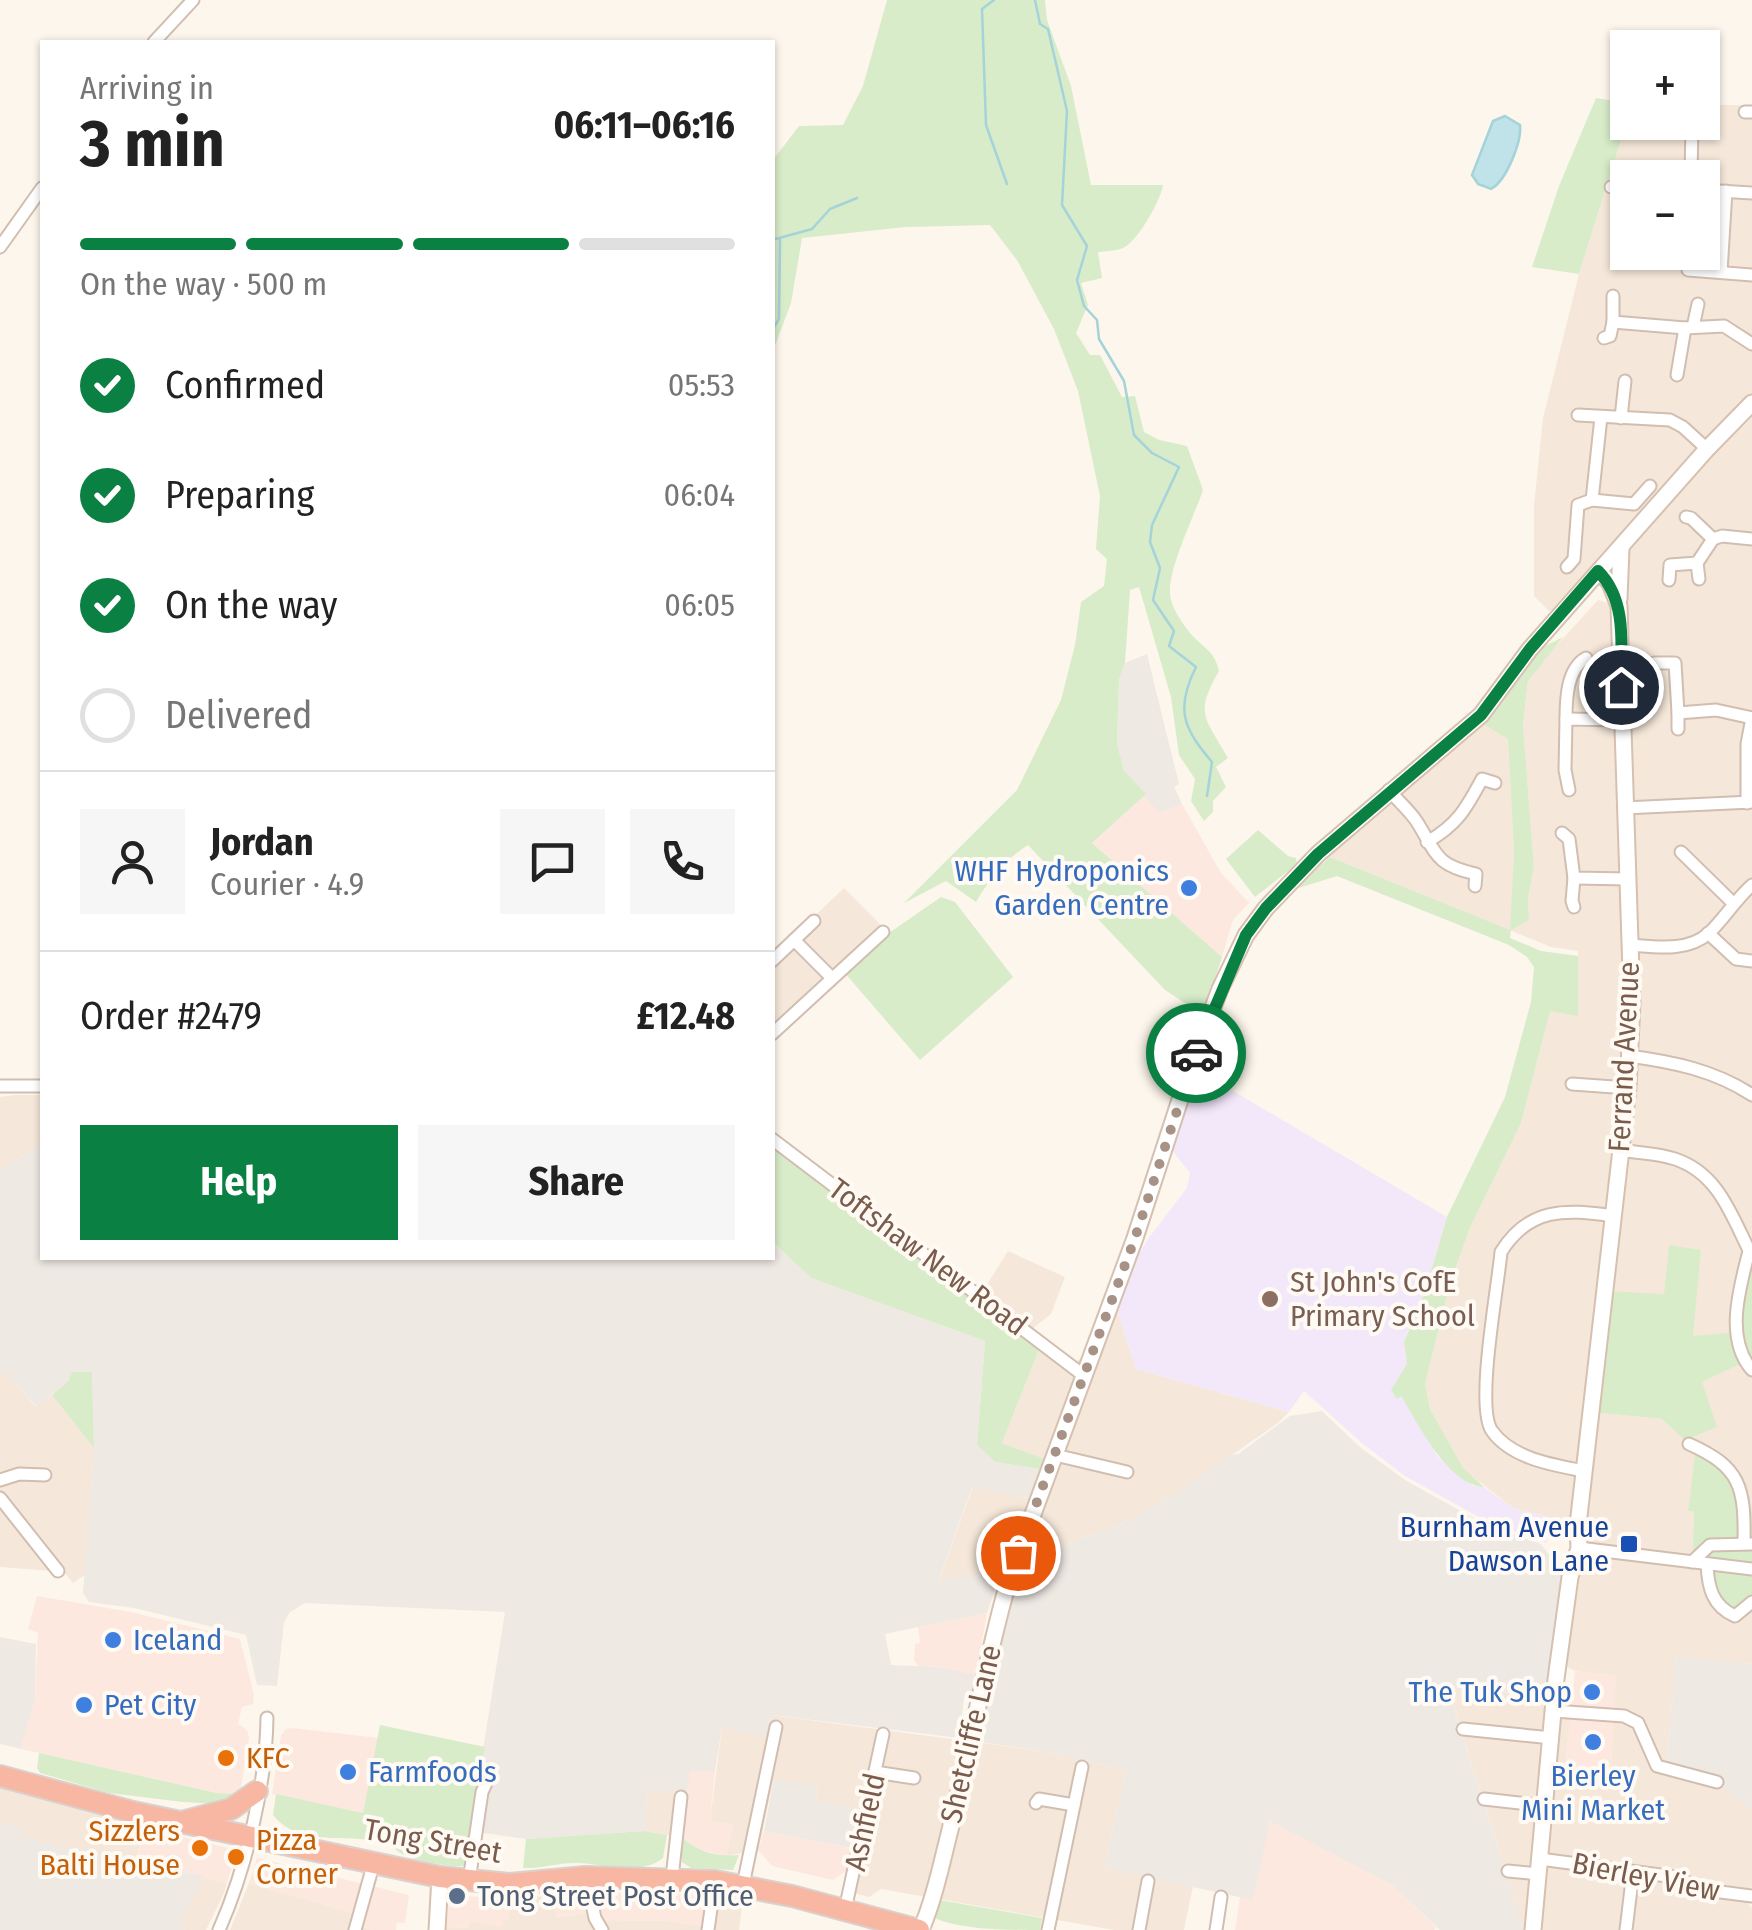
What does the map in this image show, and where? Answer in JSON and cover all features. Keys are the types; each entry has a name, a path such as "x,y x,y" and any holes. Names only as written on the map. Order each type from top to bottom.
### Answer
{"highway":[{"name":"Tong Street","path":"0,1776 183,1822 440,1877 510,1884 586,1878 714,1881 920,1930"},
{"path":"183,1822 231,1809 257,1791"}],"street":[{"path":"156,40 193,0"},
{"path":"0,247 40,191"},
{"path":"1720,191 1752,193"},
{"path":"1720,272 1726,191"},
{"path":"1688,270 1752,275"},
{"path":"1604,338 1610,336 1613,322 1613,296"},
{"path":"1677,375 1698,304"},
{"path":"1613,322 1724,326 1752,344"},
{"path":"1620,418 1625,380"},
{"name":"Shetcliffe Lane","path":"920,1930 932,1905 1009,1579 1162,1159 1190,1069 1246,935 1318,854 1481,715 1530,649 1752,403"},
{"path":"1578,415 1670,420 1683,426 1707,449"},
{"path":"1592,500 1601,417"},
{"path":"1567,566 1574,559 1574,503 1592,500 1634,504 1650,486"},
{"path":"1689,516 1713,539"},
{"path":"1699,579 1696,563 1713,539 1752,539"},
{"path":"1619,606 1620,548"},
{"path":"1668,580 1668,564 1696,563"},
{"name":"Ferrand Avenue","path":"1533,1930 1554,1711 1570,1577 1579,1548 1578,1526 1628,1088 1631,945 1619,606 1610,583 1598,571"},
{"path":"1654,663 1676,658 1678,728"},
{"path":"1569,790 1561,770 1569,686 1578,659"},
{"path":"1624,808 1750,803 1747,744 1752,718 1716,710 1678,713"},
{"path":"1566,718 1621,720"},
{"path":"1427,842 1450,829 1467,807 1477,774 1496,782"},
{"path":"1390,790 1416,818 1438,860 1476,874 1474,886"},
{"path":"1569,835 1574,878 1571,904"},
{"path":"1681,852 1732,902"},
{"path":"1574,878 1628,879"},
{"path":"1631,945 1670,948 1708,933 1732,902 1752,885"},
{"path":"775,957 814,922"},
{"path":"775,1031 883,932"},
{"path":"1708,933 1736,959 1752,961"},
{"path":"794,940 832,977"},
{"path":"1629,1056 1679,1063 1735,1083 1752,1095"},
{"path":"1572,1084 1628,1088"},
{"path":"0,1086 40,1086"},
{"name":"Toftshaw New Road","path":"775,1141 1083,1375"},
{"path":"1620,1150 1675,1159 1704,1174 1719,1191 1751,1254 1739,1291 1736,1332 1744,1361 1752,1370"},
{"path":"1584,1471 1543,1463 1498,1437 1486,1418 1486,1374 1501,1252 1510,1238 1523,1224 1550,1214 1573,1210 1614,1216"},
{"path":"1689,1444 1708,1451 1729,1468 1741,1487 1748,1543 1710,1545 1692,1562"},
{"path":"1055,1455 1120,1475"},
{"path":"0,1480 19,1474 46,1475"},
{"path":"0,1498 58,1571"},
{"path":"1579,1548 1752,1568"},
{"path":"1706,1564 1712,1596 1722,1610 1735,1616 1752,1602"},
{"path":"1554,1711 1624,1716 1642,1728 1657,1766 1717,1782"},
{"path":"218,1930 238,1882 250,1836 267,1718"},
{"path":"743,1886 776,1727"},
{"path":"1463,1730 1552,1738"},
{"name":"Ashfield","path":"845,1910 883,1734"},
{"path":"1048,1930 1082,1767"},
{"path":"876,1772 914,1778"},
{"path":"469,1881 480,1803 488,1780"},
{"path":"672,1878 680,1797"},
{"path":"1036,1803 1040,1798 1074,1805"},
{"path":"1484,1799 1545,1806"},
{"path":"355,1930 374,1862"},
{"name":"Bierley View","path":"1508,1871 1540,1867 1633,1872 1675,1877 1705,1890 1752,1896"},
{"path":"1626,1930 1633,1872"},
{"path":"437,1930 440,1877"},
{"path":"586,1878 594,1918 602,1930"},
{"path":"708,1930 714,1881"},
{"path":"1139,1930 1148,1882"},
{"path":"1216,1930 1221,1897"}],"shaded area":[{"path":"1720,105 1752,105 1752,1256 1736,1332 1692,1337 1700,1250 1664,1294 1592,1412 1662,1419 1702,1382 1744,1361 1752,1370 1752,1510 1688,1511 1694,1512 1692,1561 1752,1602 1752,1664 1676,1658 1667,1761 1725,1776 1724,1788 1752,1809 1752,1886 1747,1902 1752,1908 1752,1930 1524,1930 1448,1689 1573,1696 1565,1769 1616,1676 1575,1671 1550,1658 1564,1556 1579,1548 1578,1526 1513,1508 1463,1469 1430,1409 1425,1384 1450,1284 1469,1230 1521,1123 1550,1010 1578,1015 1578,951 1551,947 1329,854 1483,724 1508,738 1514,853 1511,929 1529,920 1528,898 1534,867 1523,725 1528,681 1598,600 1618,606 1621,550 1570,605 1549,611 1534,596 1534,505 1543,418 1579,274 1610,175 1610,270 1720,270 1720,160 1615,160 1621,140 1720,140"},
{"path":"1147,654 1179,784 1174,787 1182,804 1159,813 1124,771 1117,743 1119,680 1125,663"},
{"name":"WHF Hydroponics Garden Centre","path":"1146,794 1159,813 1182,804 1221,873 1249,903 1233,920 1222,957 1092,843"},
{"path":"844,888 889,933 775,1037 775,954"},
{"name":"St John's CofE Primary School","path":"1199,1071 1447,1217 1425,1292 1404,1341 1407,1364 1401,1396 1438,1457 1473,1486 1484,1487 1513,1508 1548,1516 1547,1543 1488,1522 1405,1476 1304,1391 1289,1412 1136,1369 1116,1307 1130,1268 1187,1188 1190,1173 1172,1150"},
{"path":"40,1095 40,1146 0,1169 0,1097"},
{"path":"40,1146 40,1260 775,1260 775,1244 811,1278 985,1341 977,1445 995,1462 1040,1469 1028,1498 972,1487 938,1582 1003,1566 987,1613 885,1634 891,1665 941,1667 976,1675 973,1696 964,1698 959,1738 772,1715 766,1737 722,1727 715,1771 690,1771 687,1793 648,1790 644,1831 526,1839 470,1831 505,1612 305,1603 290,1612 284,1622 277,1686 257,1685 246,1635 134,1608 89,1602 83,1593 94,1448 92,1373 69,1380 37,1407 5,1371 0,1375 0,1169"},
{"path":"1008,1251 1065,1277 1051,1314 1032,1329 983,1291"},
{"path":"1116,1307 1136,1369 1289,1412 1176,1494 1117,1526 1003,1566 938,1583 973,1486 1027,1498 1045,1459 1002,1443 1040,1347 1063,1367 1083,1358"},
{"path":"5,1370 36,1407 52,1395 94,1448 85,1575 73,1583 64,1572 0,1567 0,1375"},
{"path":"1322,1411 1361,1448 1405,1480 1484,1524 1541,1544 1562,1572 1548,1694 1448,1690 1524,1930 1440,1930 1392,1885 1270,1821 1253,1900 1104,1868 1126,1770 980,1742 1007,1611 1026,1558 1117,1526 1176,1494 1290,1416"},
{"path":"37,1596 131,1612 240,1639 254,1695 253,1704 242,1707 238,1724 247,1730 249,1738 240,1794 218,1793 21,1749 35,1699 38,1633 28,1629"},
{"path":"987,1613 976,1675 918,1666 914,1660 915,1644 920,1643 918,1627"},
{"path":"0,1637 36,1644 35,1699 21,1749 0,1744"},
{"path":"1676,1657 1752,1664 1752,1809 1724,1788 1724,1776 1667,1762"},
{"path":"1575,1671 1616,1676 1611,1775 1565,1769"},
{"path":"614,1705 691,1771 715,1771 710,1820 733,1825 726,1856 693,1848 681,1837 687,1793 648,1789"},
{"path":"771,1715 1042,1751 1126,1770 1104,1868 1193,1886 1184,1930 1114,1930 881,1889 869,1897 842,1890 859,1809 815,1801 818,1787 774,1779 758,1850 726,1856 733,1825 710,1821 722,1727"},
{"path":"293,1728 378,1738 363,1813 272,1794 281,1735"},
{"path":"774,1779 818,1786 815,1801 859,1809 851,1848 764,1831"},
{"path":"0,1788 144,1828 135,1864 21,1837 23,1830 0,1822"},
{"path":"648,1789 687,1793 681,1837 644,1831"},
{"path":"1269,1820 1392,1885 1436,1927 1235,1930 1240,1897 1253,1899"},
{"path":"0,1822 24,1830 22,1837 203,1876 179,1926 185,1930 0,1930"},
{"path":"144,1828 237,1850 227,1883 135,1864"},
{"path":"764,1831 851,1848 846,1871 833,1880 772,1866 758,1850"},
{"path":"257,1858 409,1895 405,1923 397,1923 396,1930 366,1928 350,1912 249,1883"},
{"path":"203,1876 227,1883 224,1893 206,1930 185,1930 178,1927"},
{"path":"249,1883 350,1912 366,1928 375,1930 230,1930"},
{"path":"708,1894 743,1899 739,1930 446,1930 468,1928 469,1922 508,1919 510,1899 553,1895 557,1917 585,1913 603,1920 673,1921 703,1926"},
{"path":"708,1894 703,1926 673,1921 603,1920 585,1913 556,1917 553,1895"},
{"path":"450,1895 510,1899 509,1919 504,1919 502,1927 470,1922 468,1928 446,1927"}],"green space":[{"path":"887,0 1045,0 1047,20 1071,86 1091,185 1163,185 1148,220 1135,238 1120,249 1098,252 1102,278 1081,283 1088,305 1076,333 1090,355 1100,355 1122,397 1135,396 1144,432 1187,446 1203,490 1177,557 1170,594 1179,617 1217,663 1219,671 1205,707 1208,724 1228,758 1216,767 1226,787 1213,801 1213,812 1204,821 1191,801 1195,779 1179,755 1171,697 1139,587 1130,590 1125,663 1119,680 1117,743 1124,771 1146,794 1092,843 1222,957 1203,1015 1165,990 1028,845 998,870 976,902 946,881 904,903 1017,790 1061,700 1081,602 1104,586 1107,559 1096,549 1100,496 1078,391 1054,329 1017,260 990,225 906,227 802,238 791,303 775,346 775,157 799,126 843,125 863,86"},
{"path":"1596,98 1610,100 1610,140 1621,140 1615,160 1610,160 1610,175 1579,274 1532,267 1559,186"},
{"path":"1563,637 1528,681 1523,725 1534,867 1528,898 1529,920 1511,930 1510,938 1541,951 1578,956 1578,1016 1550,1011 1521,1123 1469,1230 1450,1284 1425,1384 1430,1409 1463,1468 1484,1487 1471,1484 1446,1465 1401,1396 1397,1399 1391,1390 1407,1364 1404,1342 1425,1292 1447,1217 1505,1097 1531,1002 1534,967 1509,945 1337,876 1292,890 1330,857 1510,930 1514,853 1508,739 1483,724 1539,649"},
{"path":"1258,830 1288,856 1296,858 1297,864 1255,897 1226,859"},
{"path":"941,897 955,902 1013,977 920,1060 844,972 889,933"},
{"path":"775,1149 1040,1347 1002,1443 1045,1459 1040,1469 995,1462 977,1445 985,1341 811,1278 775,1244"},
{"path":"1669,1245 1701,1250 1693,1336 1736,1332 1752,1256 1752,1370 1744,1362 1702,1382 1717,1427 1685,1440 1662,1419 1591,1412 1605,1291 1664,1294"},
{"path":"72,1372 92,1372 94,1448 52,1395"},
{"path":"1696,1447 1729,1467 1745,1512 1752,1510 1752,1602 1744,1610 1722,1610 1706,1564 1692,1562 1694,1512 1688,1511"},
{"path":"380,1725 485,1747 465,1866 417,1860 370,1840 311,1836 284,1826 273,1815 276,1794 363,1813"},
{"path":"39,1753 217,1793 240,1794 218,1804 109,1793 40,1773"},
{"path":"644,1831 667,1835 663,1858 644,1867 571,1863 523,1868 526,1839"},
{"path":"681,1837 708,1852 739,1855 733,1870 691,1868 682,1862"},
{"path":"939,1900 1042,1918 1040,1930 945,1922 935,1918"}],"water":[{"path":"1505,116 1520,125 1518,141 1507,170 1491,189 1478,184 1472,175 1493,121"}],"waterway":[{"path":"994,0 982,9 986,125 1007,184"},
{"path":"1035,0 1040,24 1048,29 1067,111 1062,205 1087,246 1077,280 1084,306 1097,320 1099,339 1124,381 1134,435 1152,453 1179,467 1152,525 1150,542 1160,568 1153,600 1174,631 1169,646 1196,667 1184,707 1194,739 1212,762 1207,796"},
{"path":"775,239 812,229 830,209 857,198"},
{"path":"775,325 779,319 780,240"}],"way so far":[{"path":"1018,1553 1116,1280 1135,1238 1196,1053"}],"place":[{"name":"WHF Hydroponics Garden Centre","path":"1189,888"},
{"name":"St John's CofE Primary School","path":"1270,1299"},
{"name":"Burnham Avenue Dawson Lane","path":"1629,1544"},
{"name":"Iceland","path":"113,1640"},
{"name":"The Tuk Shop","path":"1592,1692"},
{"name":"Pet City","path":"84,1705"},
{"name":"Bierley Mini Market","path":"1593,1742"},
{"name":"KFC","path":"226,1758"},
{"name":"Farmfoods","path":"348,1772"},
{"name":"Sizzlers Balti House","path":"200,1848"},
{"name":"Pizza Corner","path":"236,1857"},
{"name":"Tong Street Post Office","path":"457,1896"}],"route":[{"path":"1196,1053 1246,935 1266,908 1318,854 1481,715 1530,649 1598,571 1610,583 1619,606 1621,687"}]}
